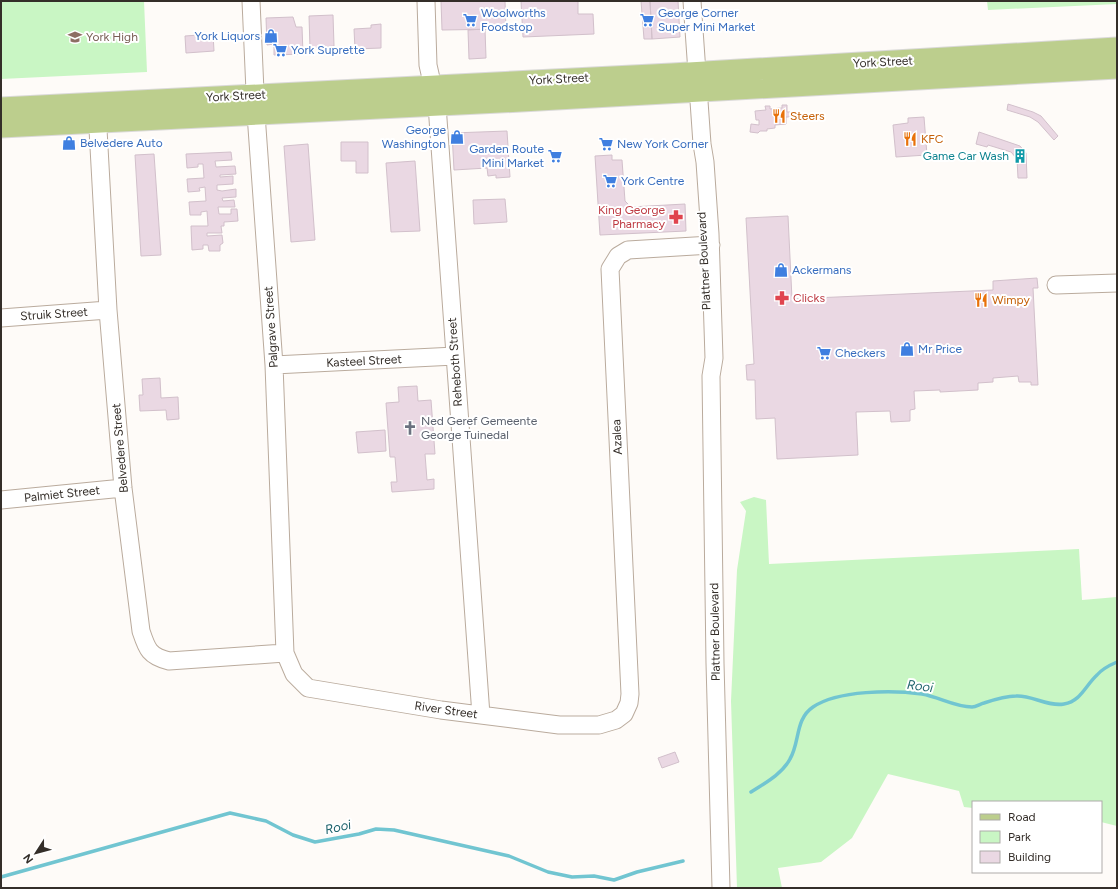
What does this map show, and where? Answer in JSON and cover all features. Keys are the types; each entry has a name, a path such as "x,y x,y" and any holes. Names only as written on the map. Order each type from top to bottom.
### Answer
{"main road":[{"name":"York Street","path":"698,82 1117,48"},
{"name":"York Street","path":"1,108 98,112 698,82 1117,68"},
{"name":"York Street","path":"1,127 98,112"}],"street":[{"name":"Palgrave Street","path":"251,1 255,104 274,365 286,653"},
{"name":"Reheboth Street","path":"426,1 428,65 434,95 455,356 481,715"},
{"name":"Plattner Boulevard","path":"692,1 702,146 698,161 707,245 714,358 712,376 715,671 721,888"},
{"name":"Belvedere Street","path":"98,112 108,310 123,488 141,631 146,648 156,658 169,661 286,653"},
{"name":"Azalea","path":"624,714 629,703 630,694 610,269 618,256 628,250 707,245"},
{"path":"1056,286 1117,283"},
{"name":"Struik Street","path":"1,318 108,310"},
{"name":"Kasteel Street","path":"274,365 455,356"},
{"name":"Palmiet Street","path":"1,500 123,488"},
{"name":"River Street","path":"286,653 294,674 308,688 481,715 559,725 608,723 616,720 624,714"}],"green space":[{"name":"York High","path":"1,1 144,1 147,72 1,79"},
{"path":"987,1 1117,1 1117,4 988,10"},
{"path":"754,497 766,500 769,564 1079,549 1082,600 1117,597 1117,826 1102,822 1102,801 972,801 972,808 964,807 959,791 888,774 852,838 821,862 778,868 782,888 737,888 731,701 737,570 746,511 740,502"}],"building":[{"path":"441,1 505,1 506,29 442,30"},
{"path":"521,1 578,1 578,14 593,14 594,34 523,37"},
{"name":"George Corner Super Mini Market","path":"641,1 650,1 652,39 644,39"},
{"path":"650,1 678,1 680,37 652,39"},
{"path":"333,15 334,46 310,48 309,16"},
{"path":"293,17 296,27 302,27 303,54 274,55 274,44 267,45 266,18"},
{"path":"381,24 381,48 355,49 354,29 371,28 371,25"},
{"path":"485,29 486,58 469,59 468,30"},
{"path":"213,34 214,51 186,53 185,36"},
{"path":"1008,104 1041,116 1058,136 1054,140 1038,122 1030,117 1007,110"},
{"path":"782,105 787,105 787,112 791,112 792,117 786,117 786,124 775,125 775,128 767,129 767,131 760,131 758,133 750,132 751,124 759,125 759,120 756,120 755,111 766,110 765,106 770,106 770,109 782,108"},
{"name":"KFC","path":"924,117 927,155 896,157 893,125 908,123 908,118"},
{"path":"507,131 510,177 496,178 496,175 488,176 487,168 454,170 452,133"},
{"name":"Game Car Wash","path":"979,132 1020,146 1026,153 1027,178 1018,178 1017,159 1011,152 988,145 987,147 976,144"},
{"path":"341,142 368,142 368,173 356,173 356,161 341,161"},
{"path":"308,144 315,240 291,242 284,146"},
{"path":"231,152 232,160 215,161 216,167 235,166 236,174 220,175 220,177 233,176 233,184 217,185 217,190 222,191 236,189 236,197 222,198 223,201 234,200 235,207 218,207 219,214 231,214 231,209 237,209 238,221 224,222 224,226 221,226 222,233 207,233 207,236 222,235 223,243 220,245 220,251 209,251 208,245 203,245 203,249 192,250 191,226 208,226 207,211 201,212 201,215 190,215 189,202 206,201 205,187 199,188 200,191 188,192 187,179 204,178 203,164 198,164 198,167 187,168 186,154"},
{"path":"154,154 161,255 141,256 135,155"},
{"name":"York Centre","path":"612,155 612,160 622,160 625,201 631,207 685,204 686,231 600,235 595,156"},
{"path":"415,161 420,231 391,232 386,163"},
{"path":"505,199 507,222 474,224 473,200"},
{"path":"788,216 792,299 993,290 993,281 1037,278 1038,288 1033,288 1038,385 1031,385 1031,382 1019,382 1018,376 993,378 993,382 978,383 978,390 940,392 940,390 914,391 915,409 910,410 910,421 891,422 890,411 856,412 858,455 777,459 775,418 756,419 755,380 747,380 746,365 754,364 746,218"},
{"path":"160,378 161,398 178,397 179,419 167,420 166,410 140,411 139,395 143,395 142,379"},
{"name":"Ned Geref Gemeente George Tuinedal","path":"417,386 418,401 431,400 435,454 425,454 427,480 434,479 434,489 392,492 391,482 397,482 395,457 390,457 386,403 399,402 398,387"},
{"path":"385,430 386,451 358,453 356,432"},
{"path":"675,752 679,762 662,768 658,758"}],"waterway":[{"name":"Rooi","path":"751,792 773,778 787,764 793,752 803,718 813,707 824,701 851,694 896,692 922,694 966,707 974,707 1000,698 1016,696 1028,697 1052,704 1064,704 1075,700 1099,673 1106,667 1117,662"},
{"name":"Rooi","path":"1,877 230,813 266,821 293,835 315,842 359,834 376,829 394,830 509,856 548,872 572,877 594,876 614,880 637,872 683,861"}],"place":[{"name":"Woolworths Foodstop","path":"470,20"},
{"name":"George Corner Super Mini Market","path":"647,20"},
{"name":"York Liquors","path":"271,36"},
{"name":"York High","path":"75,37"},
{"name":"York Suprette","path":"280,50"},
{"name":"Steers","path":"779,116"},
{"name":"George Washington","path":"457,137"},
{"name":"KFC","path":"910,139"},
{"name":"Belvedere Auto","path":"69,143"},
{"name":"New York Corner","path":"606,144"},
{"name":"Garden Route Mini Market","path":"555,156"},
{"name":"Game Car Wash","path":"1020,156"},
{"name":"York Centre","path":"610,181"},
{"name":"King George Pharmacy","path":"676,217"},
{"name":"Ackermans","path":"781,270"},
{"name":"Clicks","path":"782,298"},
{"name":"Wimpy","path":"981,300"},
{"name":"Mr Price","path":"907,349"},
{"name":"Checkers","path":"824,353"},
{"name":"Ned Geref Gemeente George Tuinedal","path":"410,428"}]}
